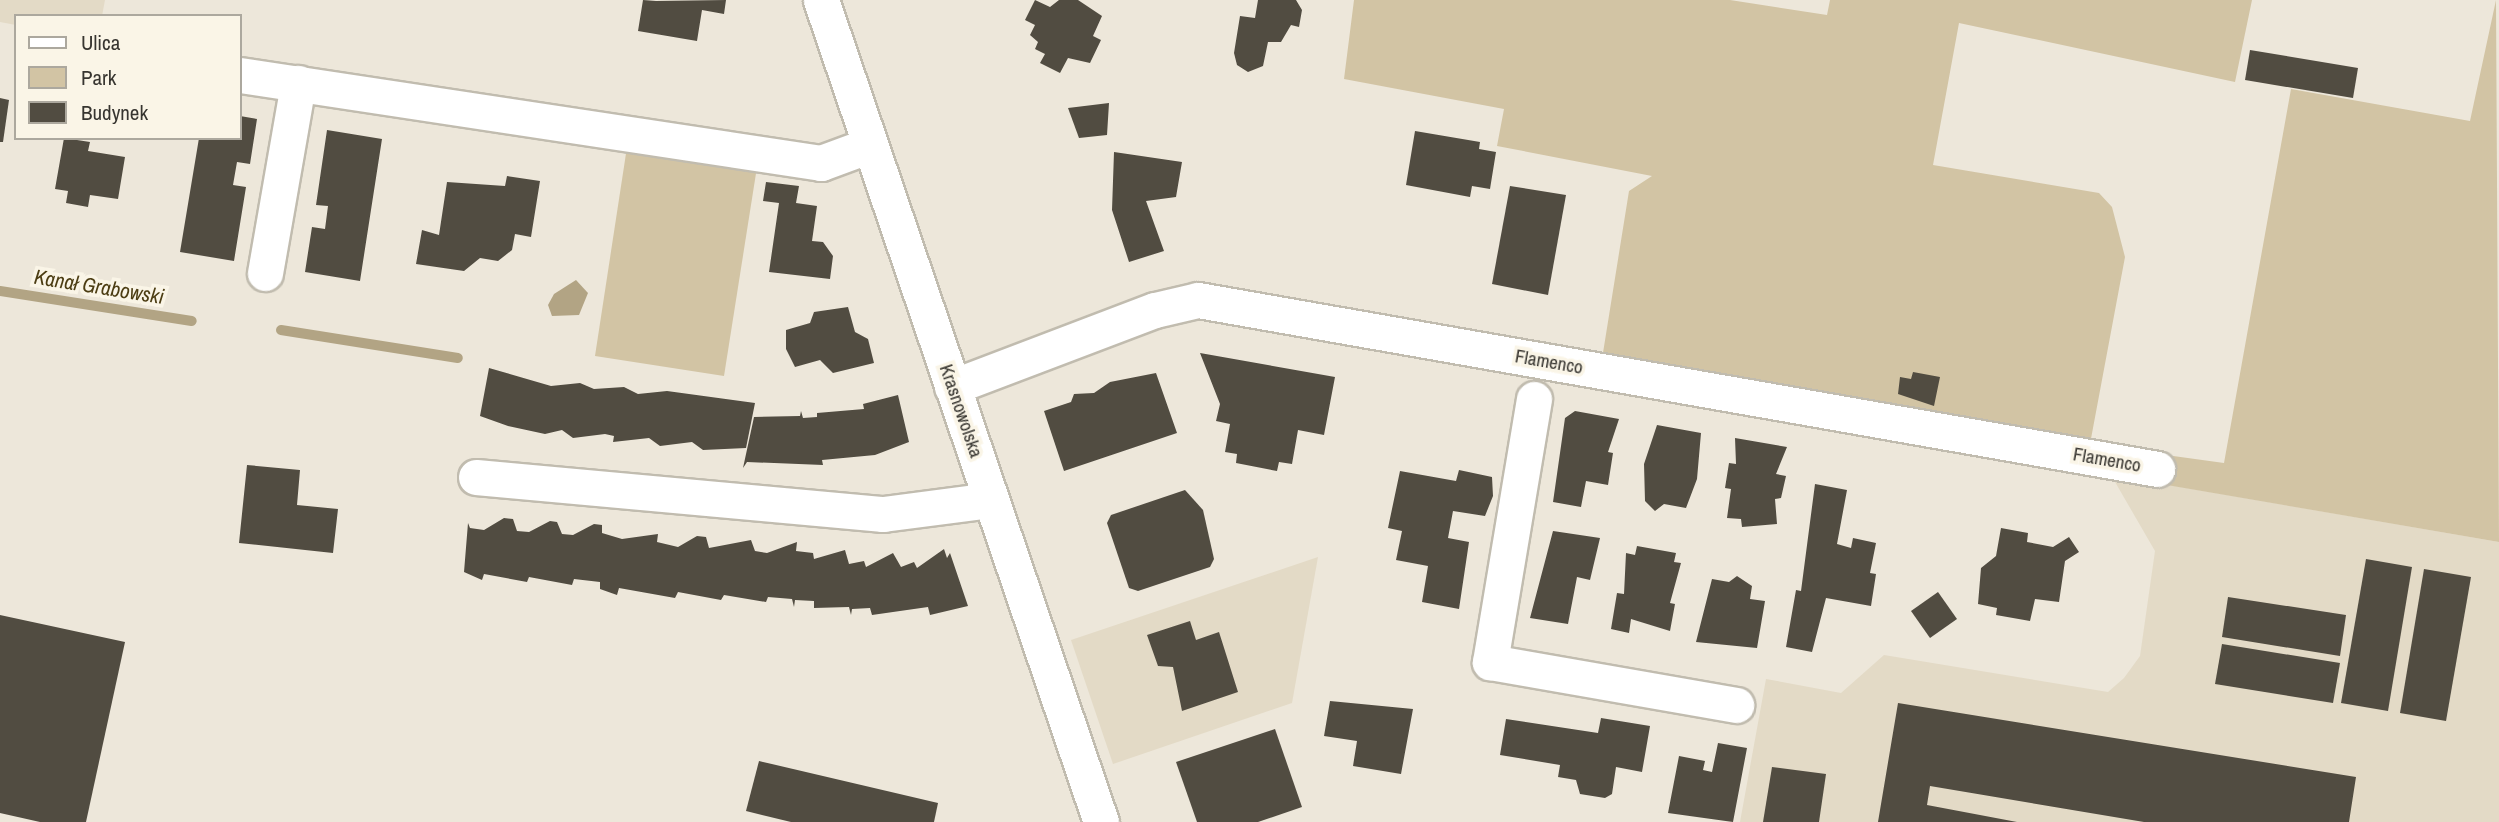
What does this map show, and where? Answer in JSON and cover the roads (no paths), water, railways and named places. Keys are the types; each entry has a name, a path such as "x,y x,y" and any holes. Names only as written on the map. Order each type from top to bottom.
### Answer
{"street":[{"name":"Krasnowolska","path":"821,0 1101,822"},
{"path":"242,75 821,163 870,145"},
{"path":"265,274 298,83"},
{"name":"Flamenco","path":"952,387 1155,310 1198,300 2144,472"},
{"path":"1534,399 1490,662 1736,705"},
{"path":"476,477 883,514 991,500"}],"waterway":[{"name":"Kanał Grabowski","path":"0,291 192,321"},
{"name":"Kanał Grabowski","path":"281,330 458,358"}]}
